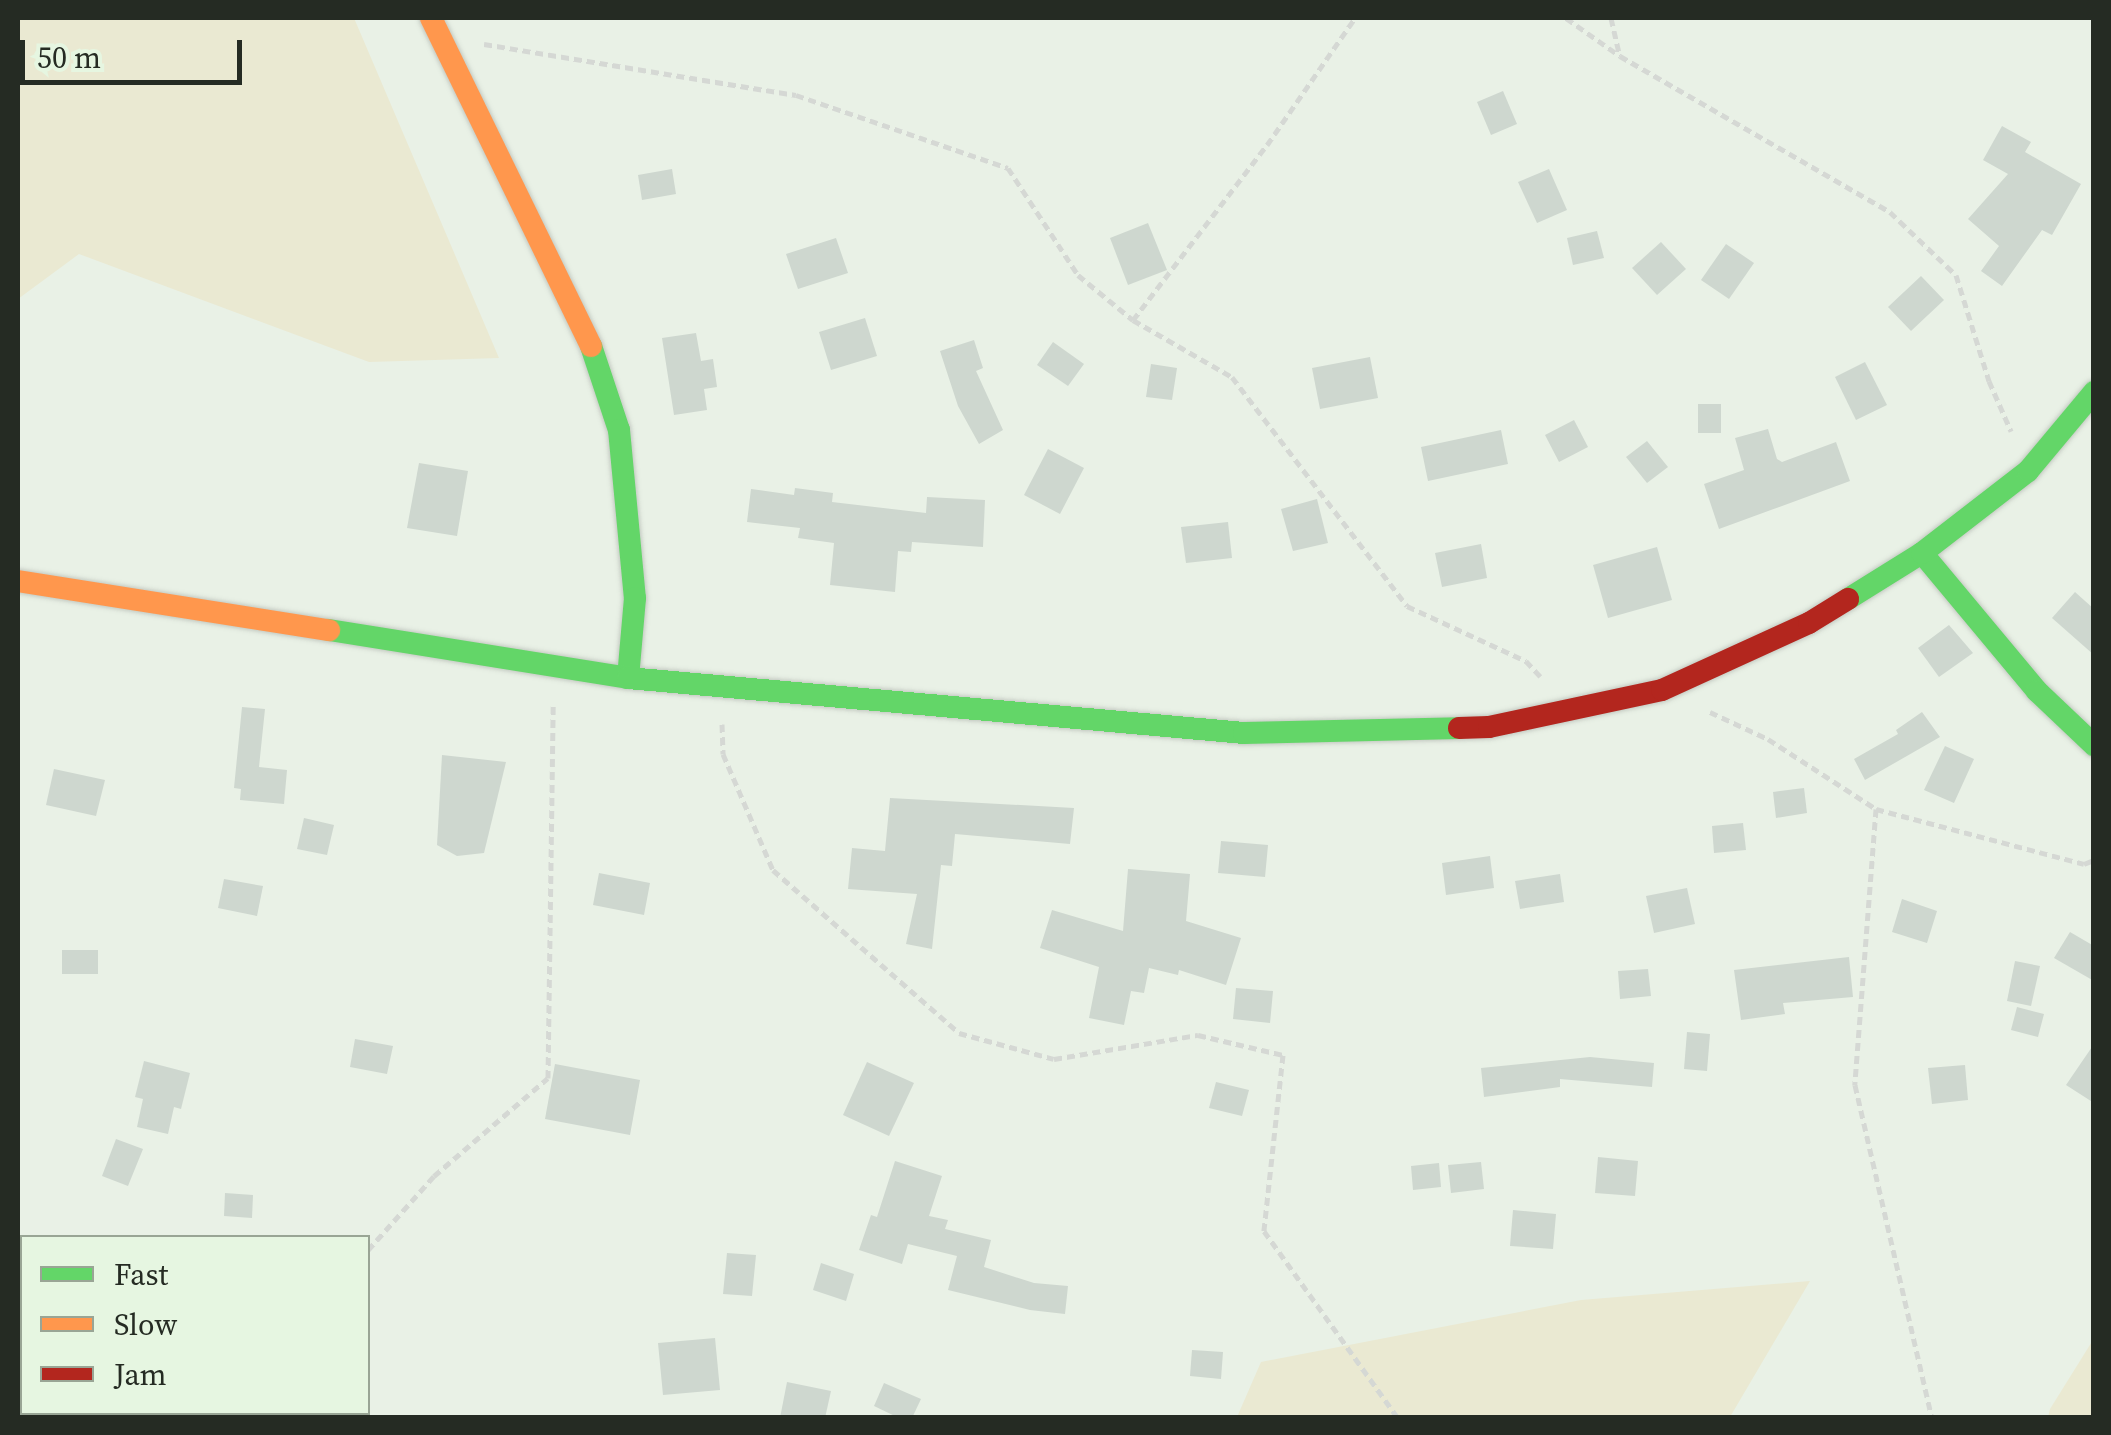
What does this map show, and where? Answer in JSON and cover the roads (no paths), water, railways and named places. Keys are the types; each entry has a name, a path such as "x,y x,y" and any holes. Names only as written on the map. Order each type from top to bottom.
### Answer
{"main road":[{"path":"435,27 589,340 620,430 635,598 628,678"},
{"path":"18,582 628,678 1244,733 1380,733 1489,727 1662,690 1809,623 1922,552 2028,471 2094,392"},
{"path":"1922,552 2037,691 2094,746"}]}
